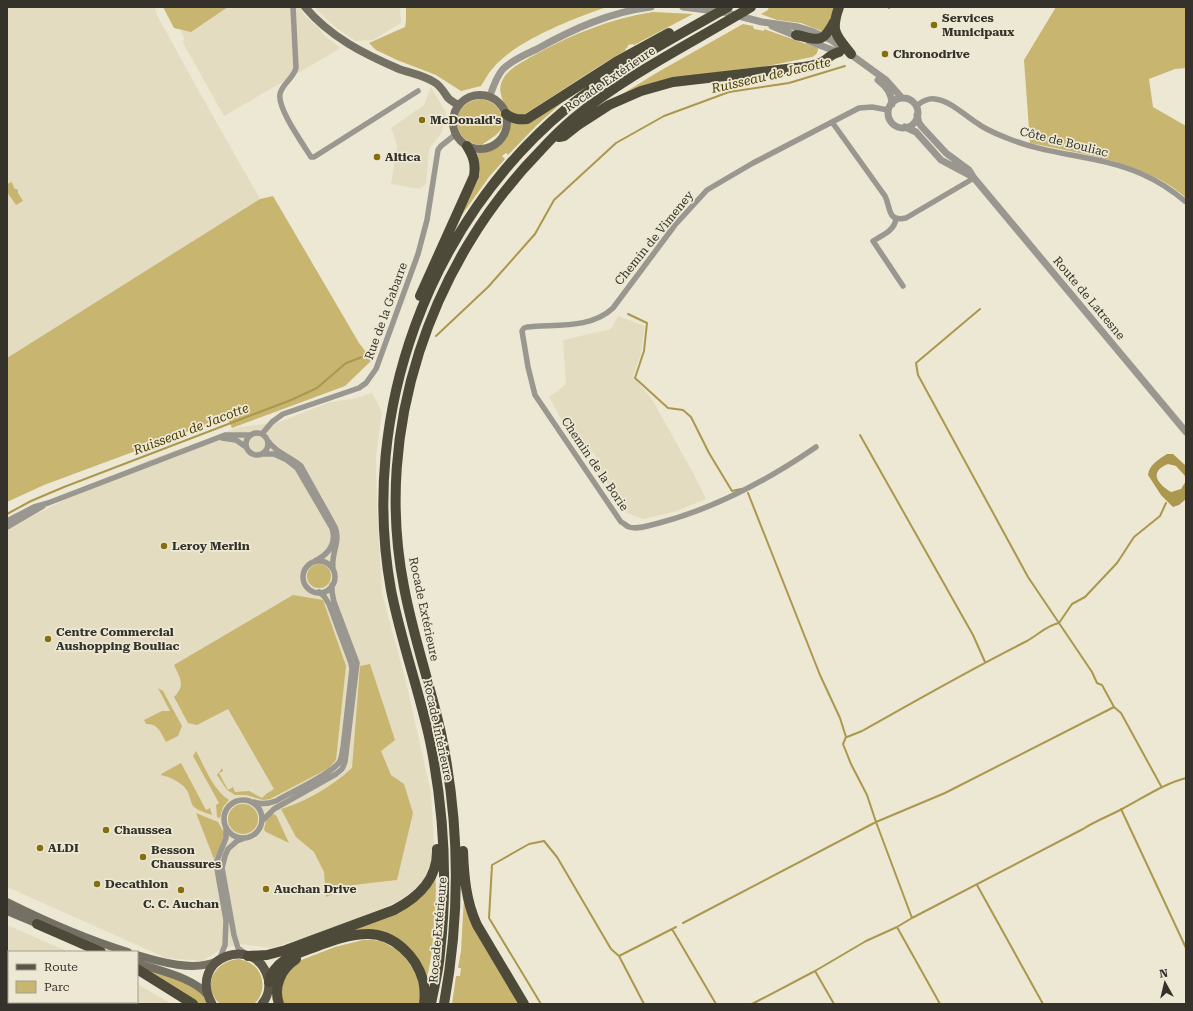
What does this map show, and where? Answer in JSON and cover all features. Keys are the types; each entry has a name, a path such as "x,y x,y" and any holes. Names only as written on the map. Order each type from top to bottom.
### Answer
{"highway":[{"name":"Rocade Intérieure","path":"431,1004 440,954 444,893 443,830 430,742 420,696 403,642 391,589 386,547 384,511 385,463 390,421 401,369 425,300 464,225 499,177 521,152 567,108 621,69 728,7"},
{"name":"Rocade Extérieure","path":"444,1004 452,957 456,894 456,837 448,774 431,693 416,640 403,585 396,512 397,466 402,425 414,370 437,303 452,273 474,232 521,170 573,119 628,80 751,7"},
{"path":"796,35 818,39 825,37 835,20 839,7"},
{"path":"835,20 835,31 837,38 851,54"},
{"path":"506,114 516,119 527,119 616,62 674,30 688,30"},
{"path":"551,140 564,136 609,105 641,91 673,82 816,65 834,53 839,52"},
{"path":"401,369 408,335 419,298 474,176 475,161 467,146"},
{"path":"448,774 463,837 464,882 472,914 524,1004"},
{"path":"248,956 267,955 286,950 394,910 417,896 428,882 436,867 436,775"},
{"path":"37,924 98,951"},
{"path":"269,982 270,974 274,968 288,958 323,944 369,934 390,940 401,946 416,963 423,981 425,993 424,1004"},
{"path":"279,1004 277,995 279,980 285,968 291,962 347,938"},
{"path":"138,970 193,1004"}],"main road":[{"path":"305,7 327,28 350,46 394,67 432,81 458,105"},
{"path":"472,96 490,96 497,101 506,114 507,123 505,132 497,142 485,148 467,146 460,141 453,127 452,120 454,112 464,99 472,96"},
{"path":"7,902 38,917 125,951"},
{"path":"7,911 105,951"},
{"path":"138,955 184,965 208,964 232,954 248,956 256,960 266,973 269,982 268,993 270,1004"},
{"path":"212,1004 206,986 207,976 211,968 218,960"},
{"path":"138,963 189,980 202,988 208,995"},
{"path":"262,1004 268,993"}],"street":[{"path":"293,7 296,68 294,74 283,88 280,94 280,100 284,113 311,157 314,157 418,91"},
{"path":"490,96 499,74 504,68 522,56 585,25 621,12 651,7"},
{"path":"684,7 723,12 762,22 805,28 825,37 886,80 902,98 910,100 916,106 917,115 913,123 905,128 892,123 888,115 891,94 883,84 855,62 839,52 762,22"},
{"path":"890,107 898,99 902,98"},
{"name":"Côte de Bouliac","path":"916,106 926,99 938,100 951,105 984,128 1027,146 1088,158 1134,170 1155,181 1186,202"},
{"name":"Chemin de Vimeney","path":"522,331 524,328 528,327 588,322 604,315 613,308 676,225 707,190 753,163 859,108 890,107"},
{"name":"Route de Latresne","path":"917,115 922,127 954,163"},
{"path":"832,122 885,196 888,202 888,211 896,219 899,220 906,218 974,178"},
{"name":"Route de Latresne","path":"905,128 916,132 941,160 954,163 969,170 974,178 1186,432"},
{"name":"Rue de la Gabarre","path":"262,434 272,422 283,414 359,388 366,383 376,369 418,254 432,193 438,150 456,134"},
{"path":"896,219 892,228 873,240 902,286"},
{"name":"Chemin de la Borie","path":"522,331 528,367 535,395 621,522 628,527 647,526 680,517 746,490 790,465 816,447"},
{"path":"7,521 34,507 229,434 262,434 276,450 294,460 301,466 335,527 338,538 332,561 335,577 332,585 332,592 334,602 357,663 345,762 342,769 336,774 274,809 262,821"},
{"path":"246,447 246,441 250,435"},
{"path":"218,439 232,439 239,442 256,456 263,454 274,454 292,464 297,468 332,528 334,538 332,546 327,553 306,568 304,572 304,580 310,589 319,592 324,596 329,604 352,669 343,748 340,761 337,765 276,801 269,804 262,804 248,800 241,800 231,804 225,814 224,819 226,826 226,838 216,863 226,928 225,945 223,953 218,960"},
{"path":"263,454 268,448 268,442"},
{"path":"7,527 48,503"},
{"path":"315,561 325,562 333,568"},
{"path":"319,592 324,591 332,585"},
{"path":"248,956 238,948 236,943 222,868 228,849 237,841 257,832 261,827 261,810 254,802"},
{"path":"226,826 233,835 245,838"}],"shaded area":[{"path":"7,7 155,7 157,15 260,199 7,358"},
{"path":"228,7 299,7 305,16 317,26 325,36 341,48 224,116 182,41 185,40 181,31 191,32"},
{"path":"314,7 400,7 401,23 373,40 356,41 335,27"},
{"path":"431,87 446,113 442,132 429,149 426,184 419,189 391,184 397,145 391,128 424,105"},
{"path":"618,316 645,326 641,354 633,376 653,401 706,499 674,512 643,519 627,513 597,469 599,463 594,453 584,449 576,434 570,435 549,397 566,384 563,340 611,329"},
{"path":"372,393 382,412 376,457 377,509 382,593 406,682 431,793 435,861 425,883 399,901 327,931 271,948 240,944 222,949 202,961 166,958 7,887 7,529 146,461 240,427 279,422 330,402 352,399"},
{"path":"1167,454 1173,454 1186,466 1186,477 1176,466 1168,464 1162,467 1157,474 1159,482 1171,492 1181,489 1186,481 1186,499 1179,505 1173,507 1161,495 1148,475 1152,465"},
{"path":"7,925 67,951 8,951 8,990"},
{"path":"138,985 172,1004 17,1004 138,1003"}],"green space":[{"path":"163,7 228,7 191,32 174,28"},
{"path":"406,7 607,7 578,17 530,40 503,58 491,70 481,86 461,91 436,75 376,50 369,43 405,27"},
{"path":"769,7 835,7 829,26 824,32 801,23 777,20 761,14 768,10"},
{"path":"1056,7 1186,7 1186,68 1175,69 1149,79 1153,107 1186,126 1186,198 1169,185 1153,176 1119,163 1030,143 1024,60"},
{"path":"653,12 693,14 634,45 628,45 625,49 626,50 522,116 509,113 500,88 505,75 515,67 558,43 589,29 620,19"},
{"path":"743,24 753,26 754,29 764,31 764,29 818,48 817,53 812,57 619,96 658,72"},
{"path":"481,99 489,101 498,108 503,123 500,131 481,145 470,142 463,137 458,130 457,122 458,114 463,107 470,102"},
{"path":"566,99 537,125 508,155 506,153 502,156 505,159 489,177 459,219 480,173 475,153 488,151 499,145 509,129 510,122"},
{"path":"12,182 14,188 18,190 18,193 23,201 16,205 7,192 7,184"},
{"path":"273,196 359,343 372,360 345,386 232,428 227,417 44,485 7,502 7,358 260,199"},
{"path":"319,564 324,565 330,571 330,581 324,587 319,588 314,587 308,581 307,576 308,571 314,565"},
{"path":"293,595 323,600 346,666 336,760 329,768 270,799 263,800 246,795 235,795 227,790 217,775 222,768 223,771 219,773 228,790 233,787 235,792 249,791 262,798 274,789 228,709 197,725 188,723 174,697 180,689 181,681 174,665"},
{"path":"370,664 395,740 381,751 391,775 404,784 413,813 397,880 353,885 326,897 324,872 314,852 296,837 281,809 318,793 352,768 360,666"},
{"path":"158,688 163,691 182,726 178,736 166,742 161,732 156,727 146,724 144,720 162,711 170,711"},
{"path":"196,751 218,790 229,800 223,807 220,818 217,817 216,805 219,803 193,756"},
{"path":"181,763 206,810 210,808 212,815 200,811 194,807 188,792 180,783 169,777 161,775"},
{"path":"243,804 253,809 258,819 253,829 243,834 233,829 228,819 233,809"},
{"path":"196,813 218,822 223,831 224,834 221,846 214,859"},
{"path":"272,814 276,815 289,843 264,830 267,817"},
{"path":"435,876 436,893 433,943 426,980 423,968 376,930 365,929 352,931 371,922"},
{"path":"464,897 521,1004 452,1004 456,976 460,976 461,968 458,968 461,951"},
{"path":"363,940 381,941 401,952 416,973 420,985 420,1004 281,1004 280,986 296,962 335,947"},
{"path":"238,959 251,964 260,973 262,979 261,995 254,1004 220,1004 214,997 211,990 213,976 222,965"},
{"path":"143,968 192,985 203,995 207,1004 199,1004"}],"waterway":[{"name":"Ruisseau de Jacotte","path":"436,336 488,287 535,234 554,200 616,143 664,116 729,92 789,83 845,66"},
{"path":"980,309 916,363 918,375 1028,577 1092,672 1097,683 1102,685 1114,707 1121,713 1161,786"},
{"path":"628,314 647,323 644,351 635,378 668,408 683,410 691,417 709,453 732,491 741,489"},
{"name":"Ruisseau de Jacotte","path":"7,514 31,501 64,487 291,400 317,388 346,363 376,352"},
{"path":"860,435 973,635 985,662"},
{"path":"748,493 820,675 840,718 846,737 843,744 851,764 867,795 912,918 897,927 866,941 815,971 752,1004"},
{"path":"847,737 862,731 1027,641 1047,628 1059,623 1072,604 1085,597 1117,563 1134,537 1160,516 1166,503"},
{"path":"683,923 876,822 945,793 1114,707"},
{"path":"912,918 1092,823 1161,788 1186,778"},
{"path":"1121,809 1186,948"},
{"path":"541,1004 489,918 492,865 529,844 544,841 557,857 611,949 619,956"},
{"path":"977,885 1043,1004"},
{"path":"644,1004 619,956 676,927"},
{"path":"897,927 940,1004"},
{"path":"672,929 716,1004"},
{"path":"815,971 834,1004"}],"place":[{"name":"Services Municipaux","path":"934,25"},
{"name":"Chronodrive","path":"885,54"},
{"name":"McDonald's","path":"422,120"},
{"name":"Altica","path":"377,157"},
{"name":"Leroy Merlin","path":"164,546"},
{"name":"Centre Commercial Aushopping Bouliac","path":"48,639"},
{"name":"Chaussea","path":"106,830"},
{"name":"ALDI","path":"40,848"},
{"name":"Besson Chaussures","path":"143,857"},
{"name":"Decathlon","path":"97,884"},
{"name":"Auchan Drive","path":"266,889"},
{"name":"C. C. Auchan","path":"181,890"}]}
